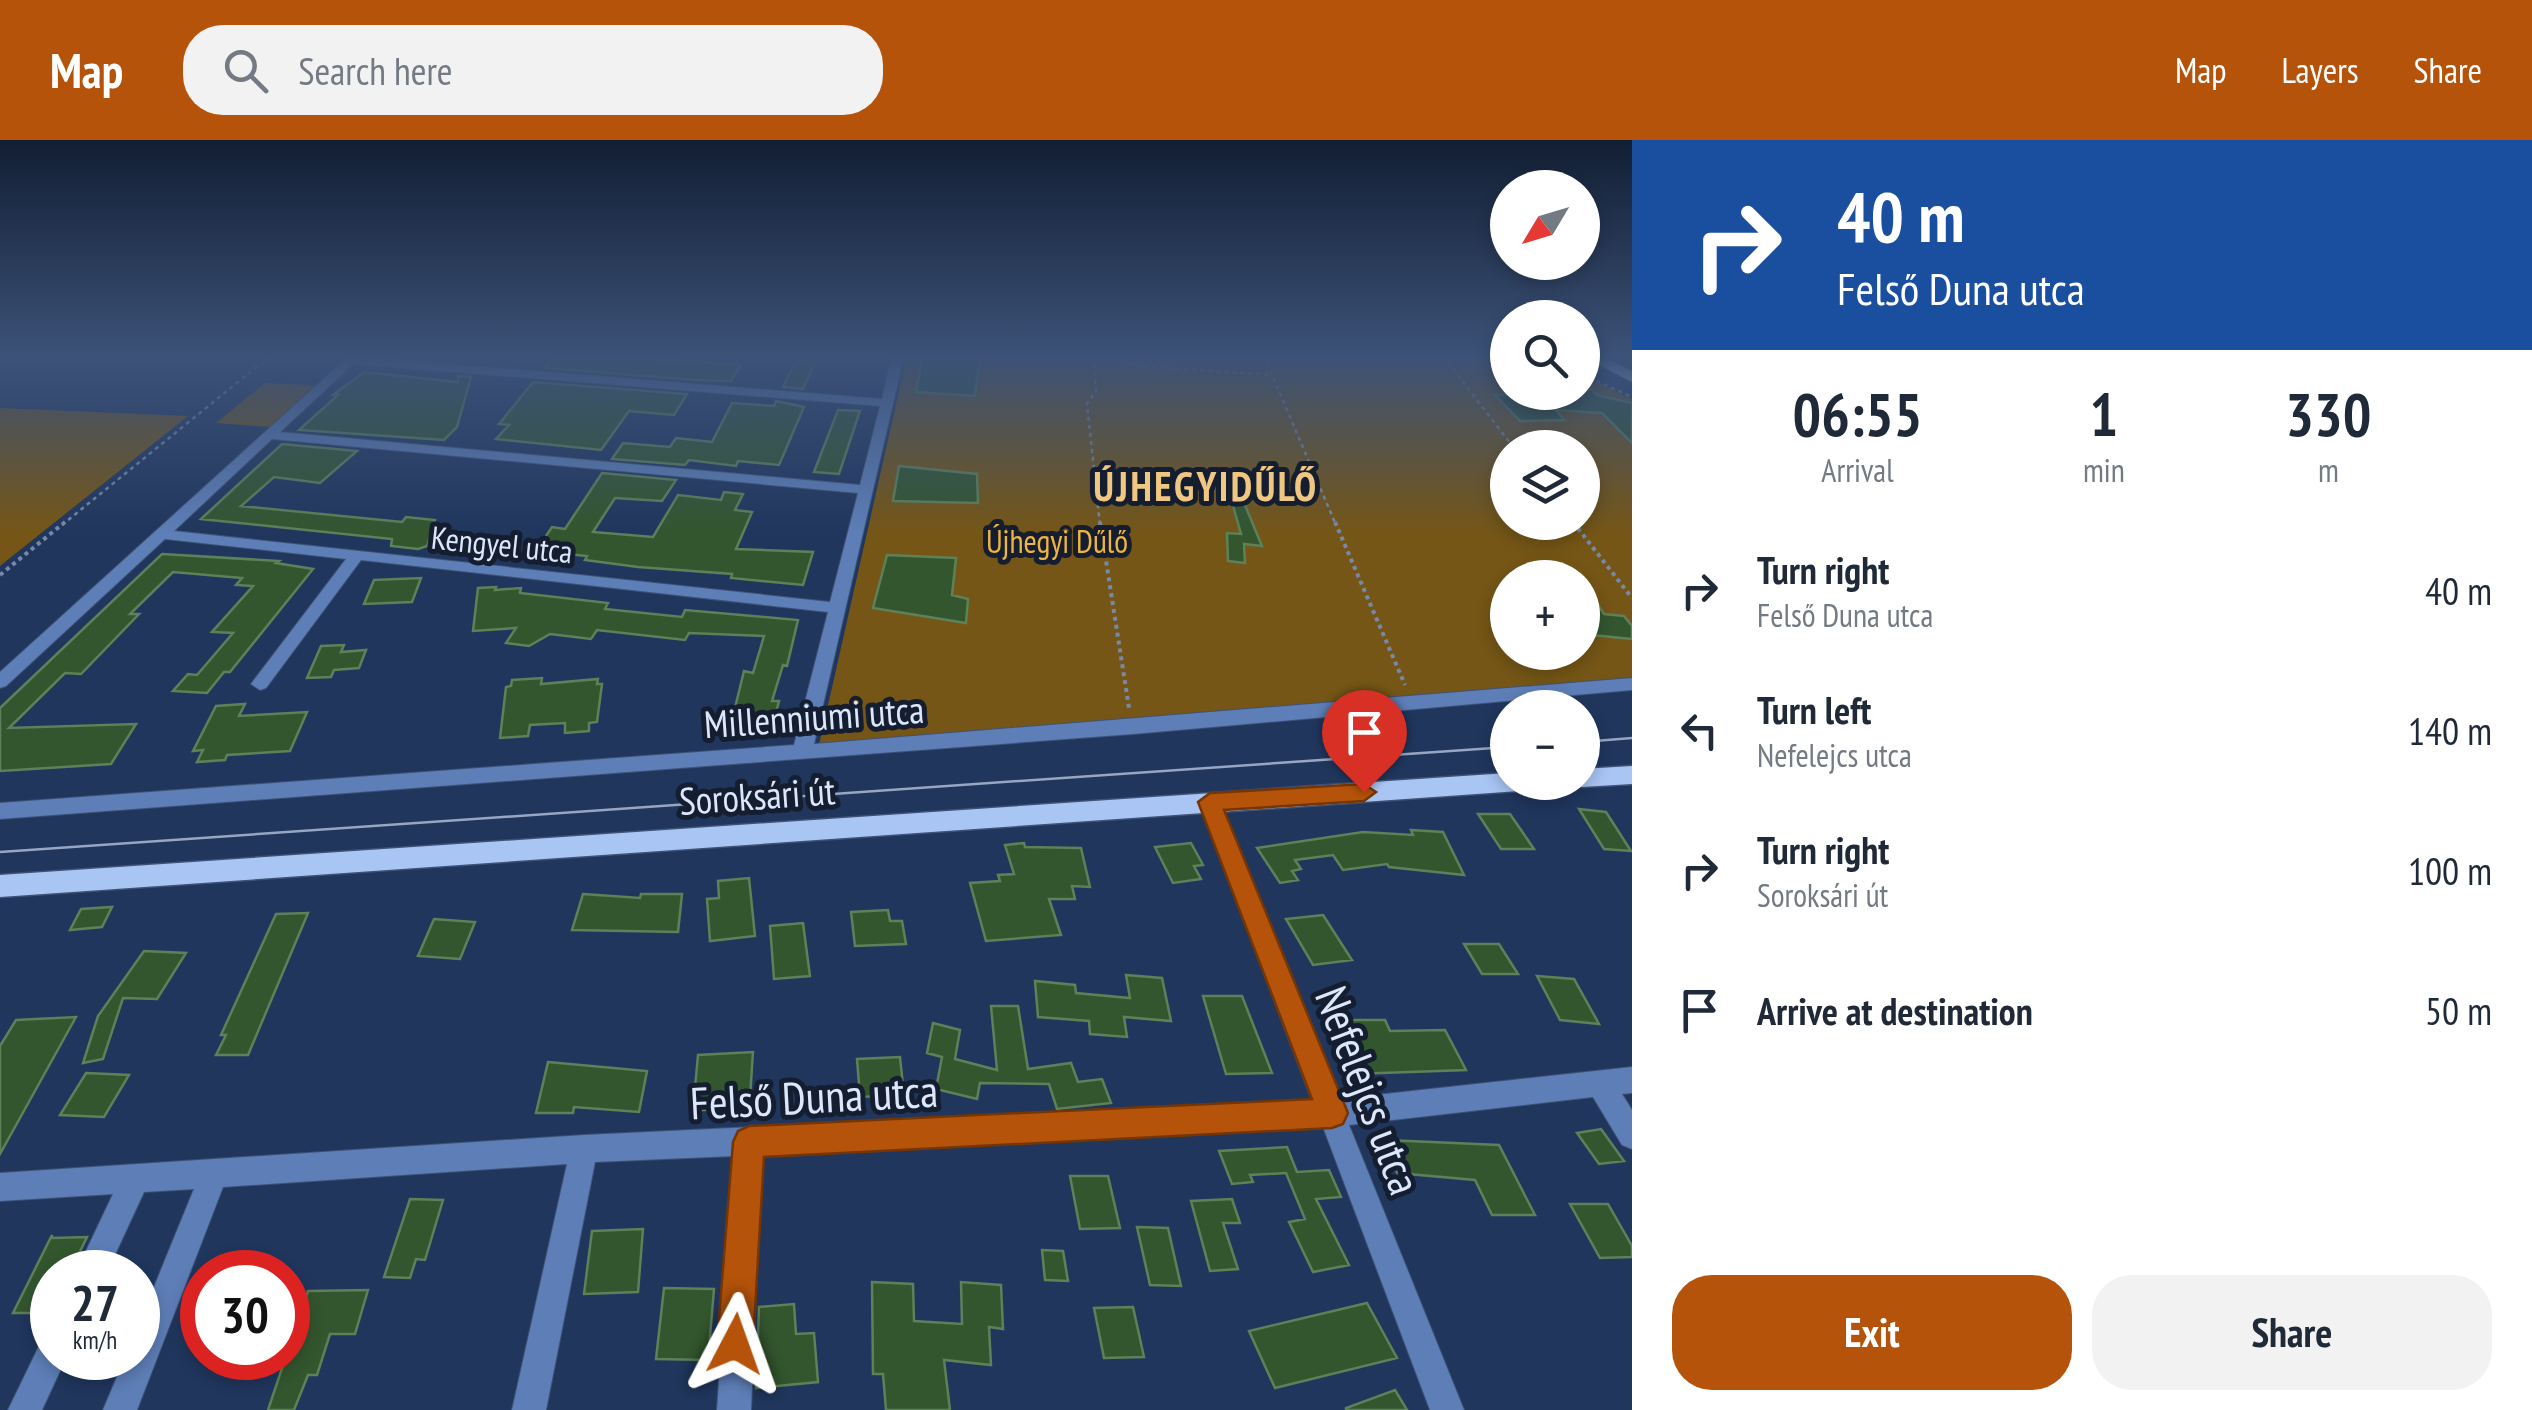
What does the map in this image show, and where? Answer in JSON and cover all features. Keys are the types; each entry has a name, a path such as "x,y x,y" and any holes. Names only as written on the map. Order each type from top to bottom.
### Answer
{"main road":[{"path":"1600,777 1632,775"},
{"name":"Soroksári út","path":"0,886 1490,784"}],"street":[{"path":"0,682 291,415"},
{"path":"802,752 883,415"},
{"path":"270,435 866,490"},
{"name":"Kengyel utca","path":"162,534 837,608"},
{"path":"260,684 357,556"},
{"name":"Millenniumi utca","path":"0,811 1133,727 1632,684"},
{"name":"Nefelejcs utca","path":"1210,802 1447,1410"},
{"name":"Felső Duna utca","path":"0,1187 584,1149 1332,1113 1632,1080"},
{"path":"1600,1084 1632,1135"},
{"path":"734,1410 749,1142"},
{"path":"529,1410 584,1149"},
{"path":"120,1410 214,1174"},
{"path":"102,1250 136,1178"},
{"path":"25,1410 39,1380"}],"path":[{"path":"0,575 197,415"},
{"path":"1088,415 1110,600 1133,727"},
{"path":"1289,415 1413,703"},
{"path":"1587,540 1632,598"}],"green space":[{"path":"0,415 188,416 0,566"},
{"path":"225,415 283,415 270,427 216,423"},
{"name":"Újhegyi Dűlő","path":"894,415 1632,415 1632,679 819,745"}],"building":[{"path":"315,415 460,415 457,427 444,440 299,430"},
{"path":"506,415 626,415 601,450 496,439 509,425 499,424"},
{"path":"726,415 800,415 779,465 738,461 736,466 689,460 685,465 612,459 623,443 670,447 676,438 712,442"},
{"path":"836,415 859,415 839,474 814,472"},
{"path":"1514,415 1560,415 1564,420 1520,421"},
{"path":"1604,415 1632,415 1632,443"},
{"path":"282,444 357,451 320,483 274,477 241,506 402,522 406,517 435,520 427,546 391,546 392,539 201,519"},
{"path":"899,466 977,474 978,503 893,501"},
{"path":"602,473 676,480 662,501 615,498 593,532 653,537 678,495 721,500 724,492 743,494 735,510 752,512 736,549 813,552 803,585 536,551 552,527 565,529"},
{"path":"1242,498 1262,546 1244,544 1245,563 1228,561 1227,533 1241,534 1232,502"},
{"path":"162,554 279,561 276,563 313,569 230,672 224,672 207,693 173,691 188,674 197,675 233,633 212,632 253,586 236,585 242,578 173,572 130,614 139,614 81,674 65,673 9,728 136,724 111,764 0,771 0,708"},
{"path":"887,555 956,558 952,595 968,599 966,623 873,608"},
{"path":"421,578 412,602 364,604 374,580"},
{"path":"496,587 495,590 521,588 520,593 608,603 605,609 682,617 685,610 798,620 787,666 783,665 772,701 779,701 774,720 767,719 765,724 737,720 740,712 734,712 744,671 753,673 764,636 689,633 685,640 597,630 591,639 550,634 529,646 506,643 516,628 473,631 478,588"},
{"path":"1600,608 1604,614 1624,616 1632,626 1632,639 1600,636"},
{"path":"344,645 341,652 366,650 359,668 334,670 331,677 307,678 321,646"},
{"path":"542,678 541,684 598,679 597,684 602,684 597,722 589,723 589,731 565,733 565,723 530,725 528,736 500,738 506,687 511,686 512,680"},
{"path":"245,704 239,716 307,712 290,751 227,755 225,760 197,762 203,750 193,751 216,706"},
{"path":"1579,809 1606,812 1631,851 1604,849"},
{"path":"1478,814 1510,814 1534,849 1501,849"},
{"path":"1411,830 1443,832 1464,875 1387,864 1343,870 1333,855 1295,860 1301,869 1292,871 1298,880 1280,883 1257,848 1363,832 1413,835"},
{"path":"1024,843 1025,847 1081,848 1090,887 1072,886 1075,899 1049,899 1061,935 986,941 970,883 1000,881 998,875 1014,874 1005,845"},
{"path":"1191,843 1203,865 1194,866 1201,879 1173,883 1155,847"},
{"path":"749,878 755,936 710,941 707,899 719,898 718,881"},
{"path":"583,894 640,898 641,894 682,894 678,932 572,930"},
{"path":"112,907 102,927 70,930 81,909"},
{"path":"888,910 890,921 902,921 906,944 855,946 851,912"},
{"path":"308,913 248,1055 216,1055 226,1035 221,1035 276,914"},
{"path":"1323,915 1352,960 1313,965 1286,919"},
{"path":"434,919 475,922 460,959 418,956"},
{"path":"803,923 810,976 774,979 770,926"},
{"path":"1464,944 1499,944 1518,974 1482,974"},
{"path":"144,951 186,953 157,999 123,998 103,1059 83,1063 98,1016"},
{"path":"1126,975 1162,978 1171,1021 1124,1017 1127,1037 1090,1034 1089,1021 1038,1017 1035,981 1075,985 1076,993 1130,998"},
{"path":"1537,976 1574,979 1599,1024 1560,1020"},
{"path":"1203,996 1242,996 1272,1073 1226,1074"},
{"path":"991,1006 1018,1006 1028,1069 1071,1063 1078,1082 1102,1079 1111,1103 1057,1109 1049,1084 980,1083 977,1099 936,1089 942,1057 927,1053 933,1023 960,1030 955,1059 997,1070"},
{"path":"76,1017 0,1154 0,1046 16,1020"},
{"path":"1348,1020 1385,1020 1390,1031 1445,1030 1466,1070 1353,1074 1335,1033 1353,1033"},
{"path":"753,1052 750,1097 722,1097 721,1110 693,1110 698,1055"},
{"path":"900,1057 904,1095 860,1097 857,1059"},
{"path":"548,1062 647,1071 639,1112 574,1107 573,1113 536,1113"},
{"path":"86,1073 129,1075 104,1117 60,1115"},
{"path":"1601,1129 1624,1161 1599,1164 1577,1133"},
{"path":"1386,1140 1499,1145 1535,1215 1492,1215 1475,1180 1397,1173"},
{"path":"1287,1147 1297,1172 1329,1170 1341,1197 1316,1199 1349,1265 1313,1272 1289,1222 1305,1219 1286,1173 1250,1175 1253,1182 1232,1184 1219,1151"},
{"path":"1070,1176 1108,1176 1120,1228 1080,1229"},
{"path":"410,1199 443,1200 425,1260 416,1259 410,1278 384,1277"},
{"path":"1232,1199 1240,1223 1223,1223 1238,1269 1210,1271 1191,1201"},
{"path":"1570,1204 1608,1204 1632,1246 1632,1257 1600,1258"},
{"path":"1137,1227 1168,1228 1181,1286 1150,1285"},
{"path":"643,1229 638,1292 584,1294 592,1231"},
{"path":"52,1235 87,1237 81,1250 44,1250"},
{"path":"1042,1250 1063,1251 1068,1281 1045,1280"},
{"path":"30,1279 30,1313 13,1313"},
{"path":"872,1282 913,1284 914,1321 962,1324 961,1282 1001,1285 1003,1329 989,1327 991,1365 944,1360 950,1410 886,1410 883,1374 873,1374"},
{"path":"664,1288 714,1289 708,1360 656,1359"},
{"path":"368,1290 355,1334 330,1334 317,1375 310,1375 310,1291"},
{"path":"1367,1303 1397,1358 1275,1388 1249,1331"},
{"path":"794,1304 796,1334 814,1333 818,1382 756,1388 759,1307"},
{"path":"1133,1307 1144,1357 1104,1358 1094,1308"},
{"path":"278,1380 306,1380 294,1410 268,1410"},
{"path":"1395,1390 1407,1410 1346,1410 1346,1408"}],"tram line":[{"path":"1600,741 1632,738"},
{"path":"0,852 1490,748"}],"district":[{"name":"ÚJHEGYIDŰLŐ","path":"1206,486"}],"route":[{"path":"735,1344 749,1142 1332,1113 1210,802 1364,792"}]}
